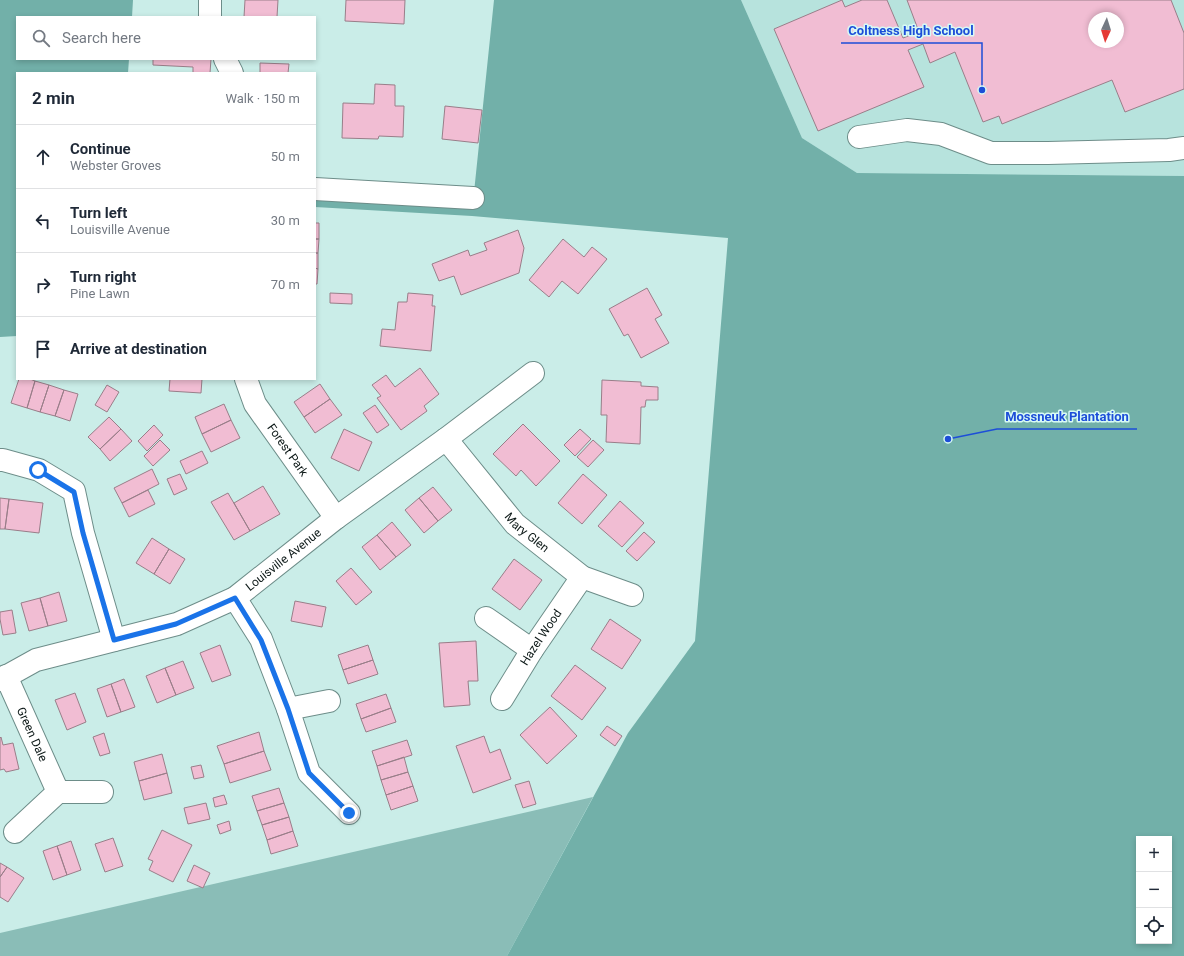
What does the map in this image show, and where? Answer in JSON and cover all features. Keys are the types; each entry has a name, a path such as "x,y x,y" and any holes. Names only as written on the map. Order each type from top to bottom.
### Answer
{"street":[{"path":"210,0 210,16"},
{"path":"226,60 232,72"},
{"path":"859,137 907,130 941,134 991,153 1169,150 1184,148"},
{"path":"316,189 474,198"},
{"name":"Louisville Avenue","path":"3,678 36,660 176,624 235,598 336,518 446,439 533,373"},
{"name":"Forest Park","path":"246,380 255,404 336,518"},
{"name":"Mary Glen","path":"446,439 515,524 582,577 632,595"},
{"path":"0,460 38,470 74,492 83,533 114,640"},
{"name":"Hazel Wood","path":"502,699 532,650 582,577"},
{"path":"235,598 261,640 288,709 309,773 349,813"},
{"path":"486,618 532,650"},
{"name":"Green Dale","path":"3,678 58,792"},
{"path":"288,709 329,701"},
{"path":"15,832 58,792 102,792"}],"shaded area":[{"path":"0,0 133,0 132,16 16,16 16,60 129,60 128,72 16,72 16,336 0,337"},
{"path":"494,0 741,0 802,138 857,173 1184,176 1184,956 507,956 628,733 695,641 728,238 472,216 316,207 316,193 473,202"},
{"path":"741,0 1184,0 1184,176 857,173 802,138"},
{"path":"593,797 507,956 0,956 0,933"}],"building":[{"path":"245,0 278,0 277,16 244,16"},
{"path":"346,0 405,0 404,24 345,21"},
{"path":"842,0 845,7 862,0 887,0 903,38 919,32 907,0 1171,0 1184,33 1184,89 1125,112 1112,80 1002,124 999,116 983,122 955,52 930,63 923,44 908,50 924,87 818,131 774,29"},
{"path":"153,60 211,60 210,72 193,72 193,67 153,65"},
{"path":"260,63 289,64 288,72 260,72"},
{"path":"375,84 395,85 395,106 404,106 403,137 379,136 378,139 342,138 343,103 374,104"},
{"path":"445,106 482,110 478,143 442,139"},
{"path":"316,223 319,223 319,239 316,239"},
{"path":"518,230 524,248 519,273 461,295 454,276 439,281 432,264 468,250 470,256 487,250 484,243"},
{"path":"316,239 319,239 318,253 316,253"},
{"path":"563,239 584,257 592,247 607,259 578,294 562,281 549,297 529,280"},
{"path":"316,253 318,253 318,269 316,268"},
{"path":"316,268 318,269 316,284"},
{"path":"647,288 662,315 655,319 669,343 641,358 628,334 624,336 609,309"},
{"path":"330,293 352,294 352,304 330,303"},
{"path":"408,293 433,295 432,306 435,306 431,351 380,346 382,329 395,330 398,302 407,302"},
{"path":"420,368 439,394 424,406 427,411 401,430 377,398 381,396 372,385 386,375 395,387"},
{"path":"19,380 35,381 27,408 11,403"},
{"path":"170,380 202,380 201,393 169,391"},
{"path":"602,380 641,382 641,386 658,387 658,400 646,400 645,407 641,407 640,444 606,442 607,415 601,415"},
{"path":"35,381 49,385 40,412 27,408"},
{"path":"320,384 330,399 304,417 294,402"},
{"path":"49,385 64,390 55,416 40,412"},
{"path":"107,385 119,392 107,412 95,405"},
{"path":"64,390 78,394 70,421 55,416"},
{"path":"330,399 342,415 315,433 304,417"},
{"path":"224,404 231,420 202,434 195,417"},
{"path":"375,405 389,425 377,433 363,413"},
{"path":"109,417 121,429 100,449 88,437"},
{"path":"231,420 240,438 211,452 202,434"},
{"path":"523,424 560,461 536,486 521,470 516,476 493,454"},
{"path":"154,425 163,435 147,451 138,441"},
{"path":"121,429 132,441 110,461 100,449"},
{"path":"344,429 372,442 359,471 331,458"},
{"path":"580,429 591,439 575,456 564,445"},
{"path":"160,440 170,450 153,466 144,456"},
{"path":"593,440 604,450 588,467 577,457"},
{"path":"202,451 208,463 186,474 180,461"},
{"path":"152,469 159,484 122,503 114,488"},
{"path":"180,474 187,489 174,495 167,479"},
{"path":"583,474 607,495 582,524 558,503"},
{"path":"263,486 280,514 250,531 234,503"},
{"path":"433,487 452,510 438,521 419,498"},
{"path":"148,490 155,504 129,517 122,503"},
{"path":"228,493 250,531 234,540 211,502"},
{"path":"0,498 9,499 5,529 0,529"},
{"path":"419,498 438,521 424,533 405,510"},
{"path":"9,499 43,503 39,533 5,529"},
{"path":"620,501 644,523 622,547 598,526"},
{"path":"392,522 411,545 396,557 377,535"},
{"path":"644,532 655,542 637,561 626,551"},
{"path":"377,535 396,557 380,570 362,547"},
{"path":"152,538 169,549 154,574 136,563"},
{"path":"169,549 185,559 170,584 154,574"},
{"path":"514,559 542,580 520,610 492,589"},
{"path":"351,568 372,592 356,605 336,581"},
{"path":"59,592 67,621 48,626 40,598"},
{"path":"40,598 48,626 29,631 21,603"},
{"path":"295,601 326,607 322,627 291,621"},
{"path":"12,610 16,633 3,635 0,612"},
{"path":"610,619 641,640 622,669 591,649"},
{"path":"476,641 478,681 468,681 470,705 444,707 439,643"},
{"path":"220,645 231,675 212,682 200,653"},
{"path":"368,645 373,660 343,670 338,655"},
{"path":"373,660 378,674 348,684 343,670"},
{"path":"183,661 194,688 176,695 165,668"},
{"path":"575,665 606,688 582,720 551,696"},
{"path":"165,668 176,695 157,703 146,676"},
{"path":"124,679 135,707 121,712 111,684"},
{"path":"111,684 121,712 107,717 97,689"},
{"path":"75,693 86,722 67,730 55,700"},
{"path":"386,694 391,708 361,719 356,704"},
{"path":"550,707 577,736 547,764 520,735"},
{"path":"391,708 396,722 366,732 361,719"},
{"path":"607,726 622,736 615,746 600,735"},
{"path":"259,732 264,751 224,764 217,746"},
{"path":"104,733 110,753 100,756 93,737"},
{"path":"484,736 490,753 500,749 511,779 473,793 456,746"},
{"path":"1,737 3,745 13,743 19,769 6,772 4,769 0,770"},
{"path":"407,740 412,755 377,766 372,751"},
{"path":"264,751 271,770 230,783 224,764"},
{"path":"162,754 167,773 139,781 134,762"},
{"path":"404,757 408,772 381,780 377,766"},
{"path":"201,765 204,777 194,779 191,767"},
{"path":"408,772 413,786 386,795 381,780"},
{"path":"167,773 172,793 144,800 139,781"},
{"path":"529,781 536,804 523,808 515,785"},
{"path":"413,786 418,801 391,810 386,795"},
{"path":"279,788 284,803 257,811 252,796"},
{"path":"224,795 227,804 215,807 213,798"},
{"path":"206,803 210,819 188,824 184,808"},
{"path":"284,803 289,817 262,825 257,811"},
{"path":"289,817 293,831 267,840 262,825"},
{"path":"229,821 231,830 220,834 217,825"},
{"path":"162,830 192,845 173,882 149,870 153,861 148,859"},
{"path":"293,831 298,846 271,854 267,840"},
{"path":"113,838 123,866 105,872 95,844"},
{"path":"71,841 81,870 67,875 57,846"},
{"path":"57,846 67,875 53,880 43,851"},
{"path":"0,863 7,867 0,877"},
{"path":"194,865 210,873 203,888 187,881"},
{"path":"7,867 24,878 8,902 0,897 0,877"}],"place":[{"name":"Coltness High School","path":"982,90"},
{"name":"Mossneuk Plantation","path":"948,439"}],"route":[{"path":"38,470 74,492 83,533 114,640 176,624 235,598 261,640 288,709 309,773 349,813"}]}
